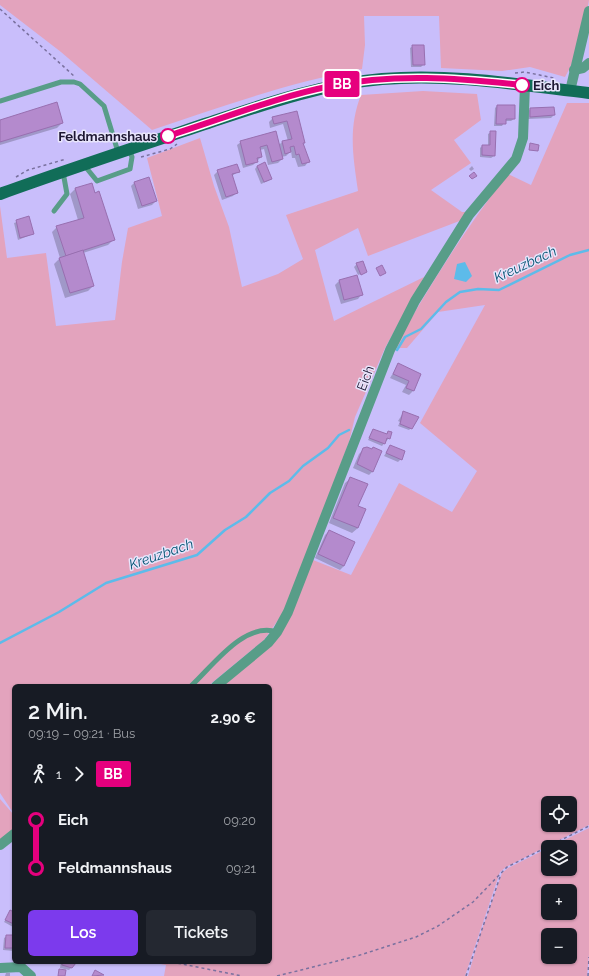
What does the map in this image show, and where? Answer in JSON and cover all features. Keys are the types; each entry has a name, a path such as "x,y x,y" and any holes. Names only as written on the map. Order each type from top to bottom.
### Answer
{"main road":[{"path":"0,194 84,164 126,153 250,109 331,86 388,79 461,79 589,93"}],"street":[{"path":"570,91 589,10"},
{"path":"574,70 583,68 589,63"},
{"name":"Eich","path":"218,684 268,643 277,632 288,612 390,350 401,327 415,301 468,215 516,159 523,138 525,85"},
{"path":"0,845 12,836"},
{"path":"0,968 21,967 31,976"}],"lane":[{"path":"0,101 61,82 74,82 80,84 104,106 126,153 130,169 97,181 84,164"},
{"path":"54,211 66,194 63,172"},
{"path":"192,684 228,649 249,634 261,630 277,632"}],"path":[{"path":"0,9 73,74 80,84"},
{"path":"525,72 556,78"},
{"path":"126,153 144,156 170,149 182,142"},
{"path":"277,976 357,956 416,937 438,926 473,902 507,867 589,826"},
{"path":"466,976 502,872"},
{"path":"588,976 589,957"},
{"path":"182,964 242,976"}],"shaded area":[{"path":"0,0 589,0 580,40 574,59 565,77 530,67 502,71 441,68 439,16 364,16 365,45 362,69 335,74 282,88 152,130 61,52 0,5"},
{"path":"423,91 477,94 481,120 454,140 471,163 431,190 462,212 467,212 462,220 368,256 358,228 315,250 334,321 424,277 385,348 355,417 349,442 285,610 264,640 210,684 12,684 12,811 0,793 0,206 7,258 46,253 56,326 115,320 128,228 162,216 147,158 200,138 214,186 229,227 242,287 278,274 303,259 286,215 358,191 353,154 353,131 354,119 361,95"},
{"path":"567,103 589,103 589,825 577,831 577,796 541,796 541,832 575,832 559,840 541,840 541,849 506,867 500,872 465,976 164,976 166,965 161,964 272,964 272,684 224,684 270,646 313,560 351,575 399,483 452,512 477,471 420,423 485,305 438,312 407,348 394,348 448,259 508,174 531,185"},
{"path":"0,799 12,813 12,831 0,840"},
{"path":"589,828 589,954 587,976 468,976 480,935 502,873 508,868 541,852 541,876 577,876 577,840 564,840"}],"water":[{"path":"465,262 472,276 466,282 454,279 457,264"}],"building":[{"path":"412,45 424,45 425,65 413,65"},
{"path":"57,102 63,123 0,142 0,120"},
{"path":"497,105 515,105 515,119 506,119 506,124 496,124"},
{"path":"554,107 555,115 530,117 530,108"},
{"path":"297,111 305,143 303,143 310,162 302,164 299,154 296,155 294,146 290,147 291,152 285,154 282,141 292,139 287,121 274,124 272,117"},
{"path":"276,131 283,159 272,162 267,145 260,147 262,157 257,158 258,162 246,165 240,141"},
{"path":"490,131 496,131 495,156 482,155 482,145 490,145"},
{"path":"530,143 539,145 538,151 529,150"},
{"path":"265,162 272,179 264,182 257,166"},
{"path":"237,164 240,172 232,174 238,193 226,197 217,170"},
{"path":"474,172 477,176 472,179 469,176"},
{"path":"149,177 157,201 142,206 134,182"},
{"path":"92,183 95,193 99,191 115,240 66,256 56,226 84,218 75,188"},
{"path":"29,216 34,234 20,238 16,220"},
{"path":"83,250 94,286 70,293 59,258"},
{"path":"363,261 367,272 361,275 356,263"},
{"path":"382,265 386,273 380,276 376,268"},
{"path":"357,275 363,295 344,300 339,280"},
{"path":"398,363 421,374 414,391 406,388 409,381 393,374"},
{"path":"403,411 419,417 412,429 400,424"},
{"path":"373,429 387,434 388,431 392,432 390,439 387,438 385,444 369,438"},
{"path":"390,445 405,451 402,460 386,453"},
{"path":"367,447 372,449 373,447 382,451 373,472 357,464 363,448"},
{"path":"350,477 368,484 358,506 366,509 358,528 333,518"},
{"path":"329,530 355,542 344,566 318,554"},
{"path":"10,910 12,911 12,923 5,920"},
{"path":"6,935 12,935 12,948 5,948"},
{"path":"62,964 75,964 72,968"},
{"path":"59,969 66,970 65,976 58,976"},
{"path":"95,970 104,975 92,976"}],"waterway":[{"name":"Kreuzbach","path":"397,350 405,337 421,329 446,302 460,292 478,289 499,290 570,255 589,250"},
{"name":"Kreuzbach","path":"0,643 59,612 106,583 197,555 225,530 246,517 270,493 289,481 303,466 328,448 339,435 349,430"}],"bus line":[{"name":"BB","path":"168,136 283,99 346,83 383,79 440,78 522,85"}],"place":[{"name":"Eich","path":"522,85"},
{"name":"Feldmannshaus","path":"168,136"}]}
